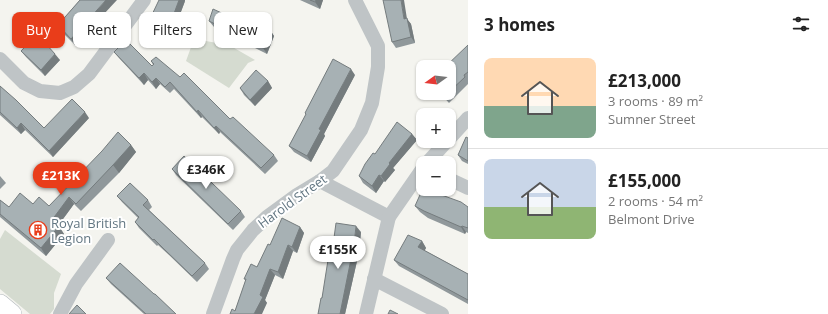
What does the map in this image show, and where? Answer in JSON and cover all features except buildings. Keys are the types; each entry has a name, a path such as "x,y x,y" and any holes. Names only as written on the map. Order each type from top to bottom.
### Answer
{"main road":[{"path":"0,304 12,314"}],"street":[{"path":"0,59 24,83 40,91 60,93 74,87 89,74 144,0"},
{"name":"Harold Street","path":"213,314 237,250 253,230 267,217 297,195 320,181 332,171 347,152 361,130 372,102 378,67 378,46 355,0"},
{"path":"456,131 468,118"},
{"path":"433,156 441,148"},
{"path":"366,314 389,217 416,178"},
{"path":"320,181 389,217"},
{"path":"456,182 468,188"},
{"path":"60,314 76,284 108,240"},
{"path":"374,279 442,314"}],"shaded area":[{"path":"206,41 214,42 214,48 234,48 255,60 248,63 229,88 186,61 191,48 206,48"},
{"path":"5,230 61,274 54,293 54,309 50,314 30,314 0,289 0,239"}],"place":[{"name":"Royal British Legion","path":"38,230"}]}
